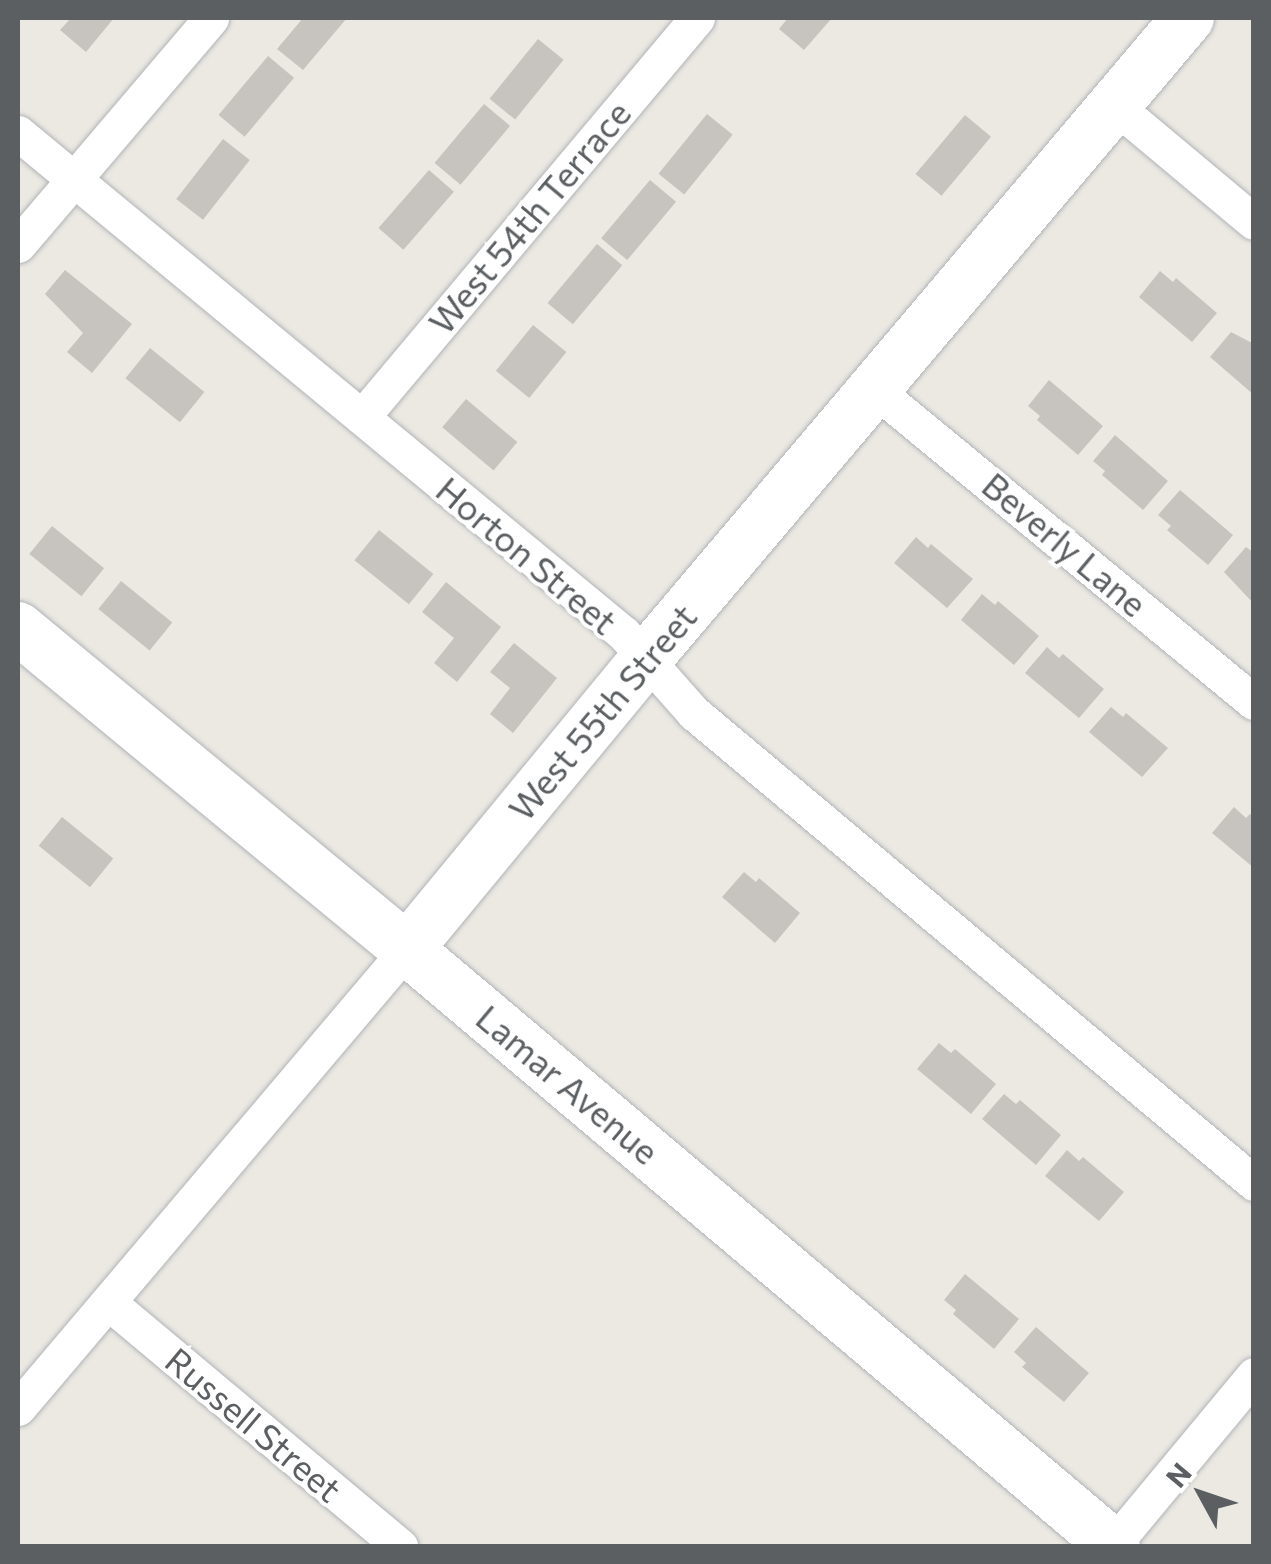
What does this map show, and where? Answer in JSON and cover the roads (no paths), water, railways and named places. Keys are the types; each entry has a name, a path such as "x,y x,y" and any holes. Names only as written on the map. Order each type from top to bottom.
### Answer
{"street":[{"path":"18,245 210,18"},
{"name":"West 54th Terrace","path":"362,417 697,18"},
{"name":"West 55th Street","path":"18,1408 1188,18"},
{"path":"1114,105 1254,222"},
{"name":"Horton Street","path":"18,133 624,634 694,713 1254,1183"},
{"name":"Beverly Lane","path":"874,389 1254,702"},
{"name":"Lamar Avenue","path":"23,643 407,949 1113,1546"},
{"name":"Russell Street","path":"108,1302 400,1546"},
{"path":"1113,1546 1254,1374"}]}
